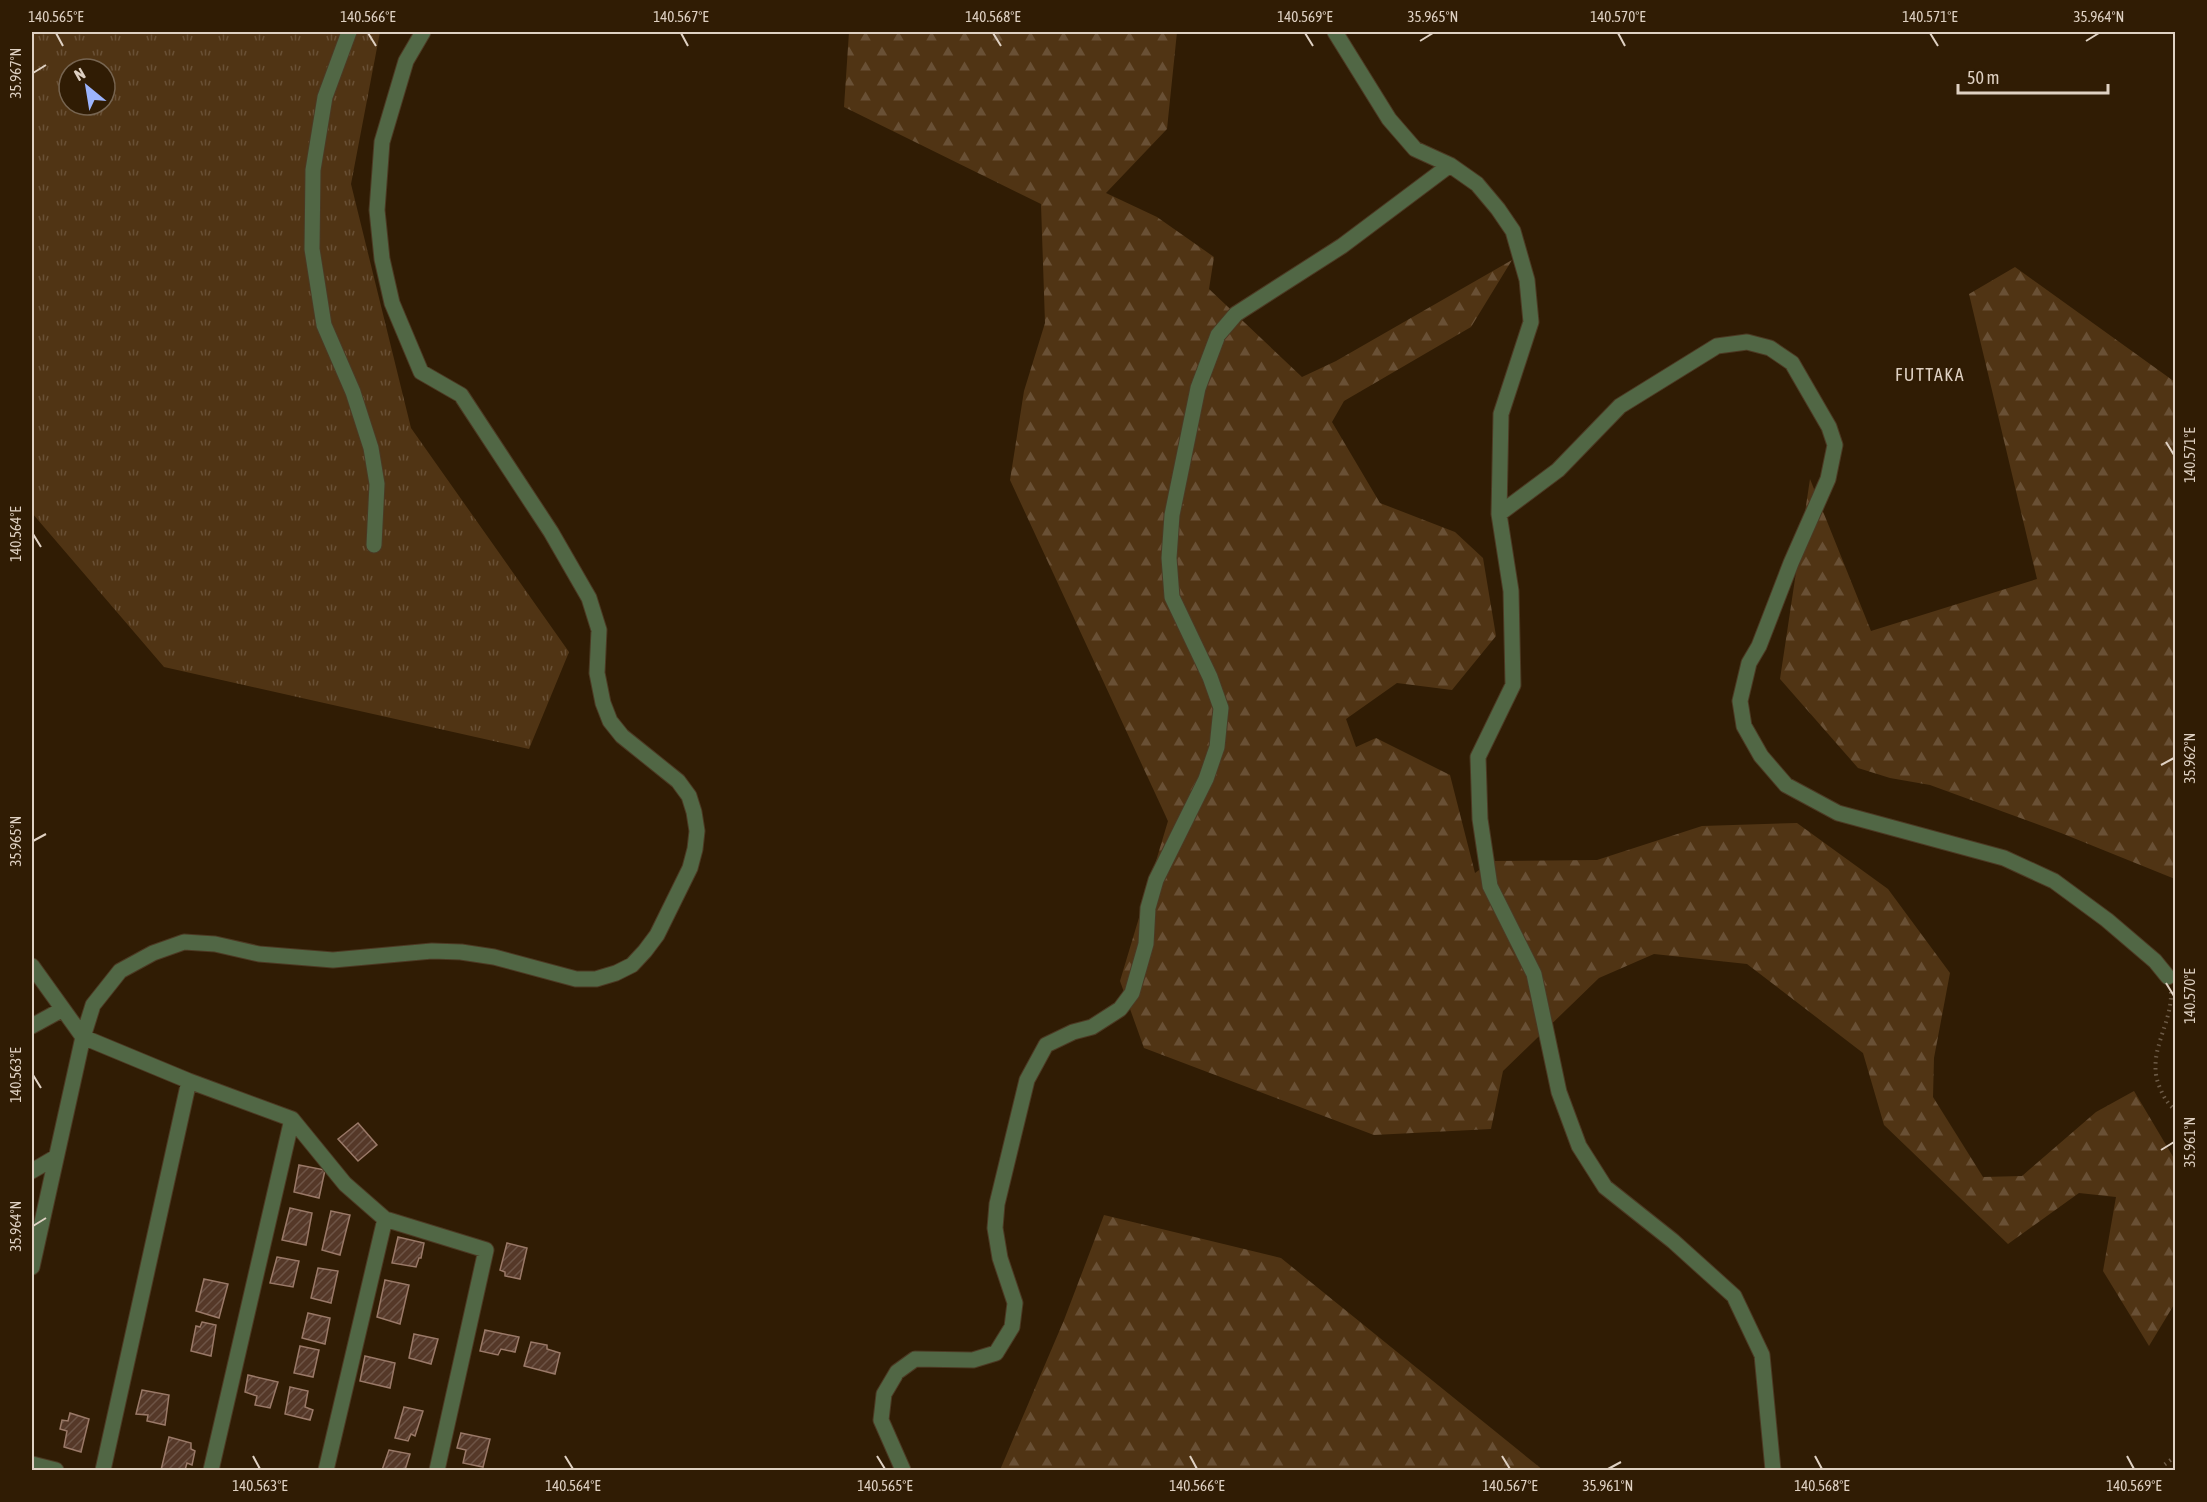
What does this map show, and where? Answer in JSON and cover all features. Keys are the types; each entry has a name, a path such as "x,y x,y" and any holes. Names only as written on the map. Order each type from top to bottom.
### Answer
{"street":[{"path":"349,32 325,97 313,170 312,249 324,324 353,392 371,448 377,484 374,545"},
{"path":"32,1268 83,1037 93,1005 120,971 153,953 184,942 215,944 259,954 333,960 432,951 461,952 494,957 576,979 596,979 616,973 632,964 645,951 657,935 690,868 696,849 697,831 694,812 688,796 678,781 622,736 610,722 603,703 597,673 599,630 589,598 551,532 461,395 421,372 392,303 382,259 377,210 382,142 406,61 423,32"},
{"path":"1335,32 1389,119 1415,149 1450,165 1477,184 1513,231 1527,280 1531,322 1502,414 1499,514 1510,591 1513,685 1478,757 1480,819 1490,886 1534,974 1559,1092 1579,1146 1605,1187 1673,1241 1734,1296 1762,1355 1773,1470"},
{"path":"903,1470 881,1420 884,1394 897,1372 915,1359 973,1360 996,1353 1012,1327 1015,1303 1000,1258 995,1228 997,1204 1027,1080 1046,1045 1072,1032 1092,1027 1120,1009 1132,993 1146,944 1148,908 1156,880 1206,779 1217,747 1221,708 1210,677 1172,597 1169,558 1172,515 1198,388 1218,335 1236,314 1342,246 1450,165"},
{"path":"1499,514 1557,470 1620,406 1717,345 1747,342 1770,348 1792,363 1829,427 1835,445 1828,479 1791,563 1759,646 1749,663 1740,701 1744,726 1761,756 1786,784 1838,813 2004,858 2054,881 2107,920 2155,961 2168,977"},
{"path":"32,966 83,1037 189,1081 292,1119 345,1184 385,1218 486,1250 437,1470"},
{"path":"32,1026 63,1009"},
{"path":"103,1470 189,1081"},
{"path":"211,1470 292,1119"},
{"path":"32,1172 56,1157"},
{"path":"326,1470 385,1218"},
{"path":"32,1464 56,1470"}],"path":[{"path":"2168,977 2172,994 2164,1030 2154,1059 2156,1079 2167,1104 2175,1111"},
{"path":"2163,1470 2164,1464 2175,1456"}],"green space":[{"path":"32,32 380,32 351,184 411,428 569,652 529,749 164,667 32,513"},
{"path":"849,32 1177,32 1167,129 1106,193 1157,217 1214,257 1209,289 1302,377 1336,361 1512,260 1471,327 1344,401 1332,422 1380,503 1455,532 1483,558 1496,636 1452,690 1397,683 1346,719 1356,747 1376,738 1450,775 1475,873 1491,861 1597,860 1702,826 1797,823 1888,889 1950,973 1934,1058 1933,1097 1983,1177 2022,1176 2096,1112 2134,1091 2175,1160 2175,1303 2149,1346 2103,1271 2116,1197 2079,1193 2008,1244 1884,1125 1863,1053 1747,964 1654,954 1599,978 1503,1071 1491,1129 1374,1135 1144,1048 1120,981 1168,821 1010,480 1024,391 1045,323 1041,204 844,107"},
{"path":"2015,267 2175,382 2175,879 2061,833 1930,785 1890,778 1858,768 1780,679 1810,479 1871,631 2037,579 1969,294"},
{"path":"1104,1215 1281,1258 1543,1470 1000,1470 1064,1320"}],"building":[{"path":"358,1123 377,1145 358,1161 338,1139"},
{"path":"299,1165 325,1170 319,1198 294,1192"},
{"path":"290,1208 312,1213 306,1245 282,1240"},
{"path":"331,1211 350,1215 340,1255 322,1250"},
{"path":"398,1237 424,1243 421,1258 416,1267 392,1263"},
{"path":"507,1243 527,1248 520,1279 505,1276 505,1272 500,1270"},
{"path":"277,1257 299,1261 293,1287 270,1283"},
{"path":"318,1268 338,1271 331,1303 311,1298"},
{"path":"204,1279 228,1284 219,1318 196,1311"},
{"path":"385,1280 409,1285 400,1324 377,1317"},
{"path":"308,1313 330,1318 325,1344 302,1338"},
{"path":"202,1322 216,1325 211,1356 191,1351 196,1326 200,1327"},
{"path":"485,1330 519,1337 515,1352 501,1349 498,1355 480,1351"},
{"path":"414,1334 438,1339 431,1364 409,1358"},
{"path":"531,1342 547,1345 547,1349 560,1353 555,1374 524,1366"},
{"path":"300,1346 319,1350 313,1377 294,1373"},
{"path":"365,1356 395,1363 390,1388 360,1381"},
{"path":"248,1375 278,1382 270,1408 255,1405 257,1396 245,1392"},
{"path":"290,1387 308,1391 305,1407 313,1410 310,1420 285,1414"},
{"path":"142,1390 169,1395 165,1425 147,1421 148,1415 136,1414"},
{"path":"404,1407 423,1411 415,1436 411,1434 408,1441 395,1438"},
{"path":"70,1413 89,1419 81,1452 64,1447 67,1431 60,1429 62,1420 68,1421"},
{"path":"461,1433 490,1439 483,1467 463,1463 466,1450 457,1448"},
{"path":"169,1437 191,1443 191,1449 195,1451 192,1465 187,1463 185,1470 161,1470"},
{"path":"389,1450 410,1454 405,1470 382,1470"}],"district":[{"name":"FUTTAKA","path":"1930,375"}]}
